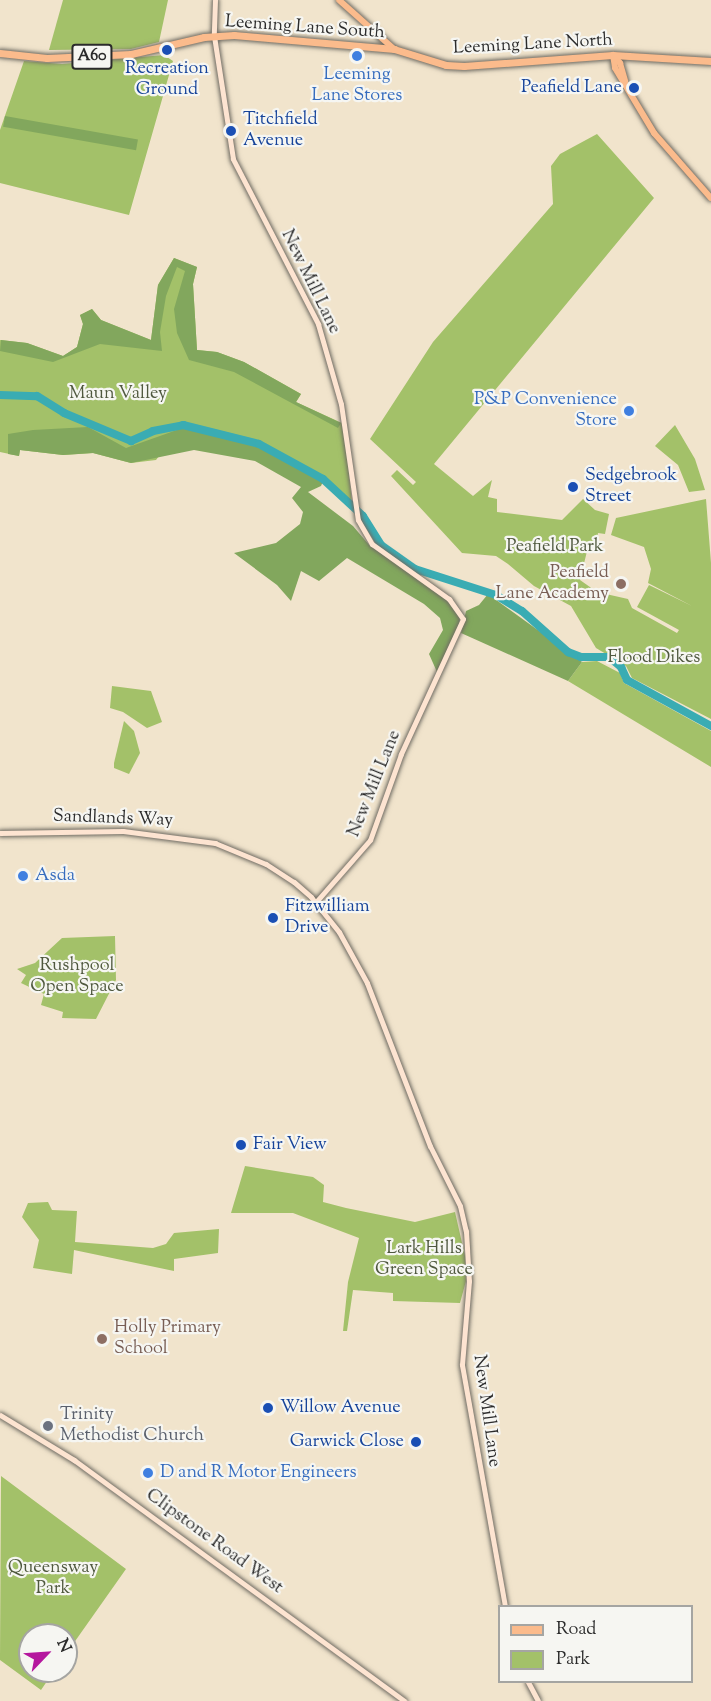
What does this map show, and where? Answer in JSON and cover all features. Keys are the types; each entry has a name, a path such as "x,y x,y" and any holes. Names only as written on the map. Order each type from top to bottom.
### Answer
{"highway":[{"name":"Leeming Lane South","path":"0,53 47,58 131,54 214,36 394,50"},
{"name":"Leeming Lane North","path":"394,50 446,65 464,66 614,55 711,61"}],"main road":[{"path":"339,0 394,50"},
{"path":"614,55 614,66 654,133 711,198"}],"street":[{"name":"New Mill Lane","path":"215,0 214,36 233,159 318,324 326,348 348,442 353,501 358,520 372,544 449,599 463,619 401,754 370,840 316,902 358,963 430,1146 460,1206 469,1269 462,1365 505,1605"},
{"name":"Sandlands Way","path":"0,833 123,831 215,843 266,864 316,902"},
{"name":"Clipstone Road West","path":"0,1415 74,1460 405,1701"},
{"path":"529,1683 538,1701"}],"green space":[{"path":"63,0 168,0 159,42 131,49 49,50"},
{"path":"164,55 173,61 129,215 0,183 0,130 24,61 62,64"},
{"path":"5,116 138,139 136,150 3,127"},
{"path":"597,134 654,198 434,464 473,496 492,480 488,497 497,499 497,512 562,520 583,499 595,510 609,514 605,534 598,533 596,544 589,543 580,580 597,592 628,599 632,608 677,633 679,630 637,607 649,585 692,606 648,583 651,569 644,547 611,535 616,518 706,499 711,563 711,719 632,678 626,666 596,648 571,606 534,586 496,556 462,553 391,476 397,470 413,485 416,482 370,439 433,342 553,204 551,166 560,154"},
{"name":"Maun Valley","path":"174,258 197,267 193,284 197,350 217,352 244,362 301,394 296,402 344,424 352,503 329,481 259,442 191,425 180,429 156,460 131,463 93,453 63,455 20,450 19,456 0,452 0,340 27,343 63,356 77,347 83,324 80,315 92,309 101,320 151,340 158,285"},
{"path":"174,258 197,267 193,284 197,350 217,352 244,362 301,394 296,402 341,423 338,428 234,372 189,360 177,333 174,309 185,271 177,267 166,296 160,332 162,351 100,344 53,362 0,351 1,340 27,343 63,356 77,347 83,324 80,315 92,309 101,320 151,340 158,285"},
{"path":"191,425 247,441 324,479 321,486 308,492 353,526 370,546 452,602 460,617 459,625 437,672 429,654 443,630 440,618 424,604 347,558 319,581 301,571 291,601 277,585 234,553 276,543 300,524 303,512 292,498 301,487 255,461 194,450 131,463 93,453 63,455 20,450 19,456 8,454 8,434 33,430 88,427 126,448"},
{"path":"675,425 695,459 705,490 689,492 678,465 655,446"},
{"path":"488,594 582,662 568,681 461,633 466,611 479,605"},
{"path":"597,661 620,673 624,683 711,731 711,767 568,681 582,662"},
{"path":"112,686 151,691 162,722 147,728 123,712 110,708"},
{"path":"124,721 134,731 140,753 129,774 114,768"},
{"name":"Rushpool Open Space","path":"115,936 116,980 96,1019 62,1018 63,1012 41,1005 44,994 21,983 26,975 17,969 35,963 62,938"},
{"name":"Lark Hills Green Space","path":"245,1166 313,1177 324,1185 323,1202 346,1208 415,1222 455,1212 465,1256 466,1281 460,1303 393,1301 393,1293 353,1290 347,1331 343,1331 348,1282 359,1238 293,1213 231,1213"},
{"path":"48,1202 52,1210 77,1211 75,1242 153,1248 166,1244 174,1233 219,1229 218,1253 174,1259 174,1271 74,1250 72,1274 33,1268 39,1240 22,1217 28,1203"},
{"name":"Queensway Park","path":"1,1476 126,1569 78,1637 78,1623 18,1623 18,1673 0,1660"},
{"name":"Queensway Park","path":"31,1683 46,1683 41,1690"}],"waterway":[{"path":"0,395 37,396 64,413 131,441 153,431 183,425 259,444 323,479 363,516 381,545 415,569 496,595 522,611 568,652 581,657 609,657 621,667 627,680 711,726"}],"place":[{"name":"Recreation Ground","path":"167,50"},
{"name":"Leeming Lane Stores","path":"357,56"},
{"name":"Peafield Lane","path":"634,88"},
{"name":"Titchfield Avenue","path":"231,131"},
{"name":"P&P Convenience Store","path":"629,411"},
{"name":"Sedgebrook Street","path":"573,487"},
{"name":"Peafield Lane Academy","path":"621,584"},
{"name":"Asda","path":"23,876"},
{"name":"Fitzwilliam Drive","path":"273,918"},
{"name":"Fair View","path":"241,1145"},
{"name":"Holly Primary School","path":"102,1339"},
{"name":"Willow Avenue","path":"268,1408"},
{"name":"Trinity Methodist Church","path":"48,1426"},
{"name":"Garwick Close","path":"416,1442"},
{"name":"D and R Motor Engineers","path":"148,1473"}],"park label":[{"name":"Peafield Park","path":"555,547"},
{"name":"Flood Dikes","path":"654,658"}]}
